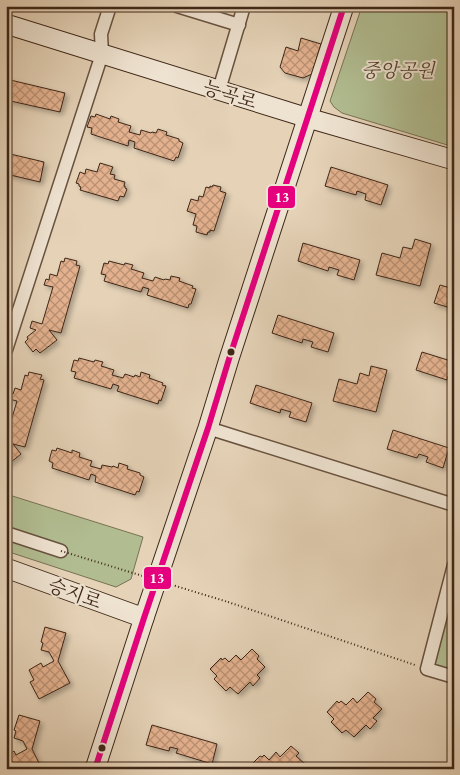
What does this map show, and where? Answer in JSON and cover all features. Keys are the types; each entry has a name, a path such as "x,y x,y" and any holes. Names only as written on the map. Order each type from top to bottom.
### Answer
{"street":[{"path":"6,350 102,54 100,34 110,6"},
{"path":"177,6 239,25"},
{"path":"219,90 244,6"},
{"path":"95,769 208,428 344,6"},
{"name":"능곡로","path":"6,24 308,118 454,160"},
{"path":"208,428 454,505"},
{"path":"6,533 61,551"},
{"path":"454,565 427,669 454,677"},
{"name":"승지로","path":"6,568 144,618"}],"path":[{"path":"61,551 228,602 427,669"}],"green space":[{"name":"중앙공원","path":"362,6 439,6 454,11 454,147 342,113 330,101"},
{"path":"6,494 143,537 131,579 116,587 6,551"},
{"path":"454,574 454,674 428,666"}],"building":[{"path":"301,38 321,44 312,74 303,78 285,73 280,67 286,47 298,51"},
{"path":"6,79 65,93 60,112 6,100"},
{"path":"96,114 110,119 111,116 119,119 118,122 131,126 129,132 140,135 141,130 156,133 158,129 167,132 166,135 179,139 183,143 178,158 176,157 174,161 134,148 135,142 129,140 128,146 91,134 92,128 87,127 91,116 95,117"},
{"path":"6,153 44,162 40,182 6,174"},
{"path":"100,163 113,167 110,174 115,175 114,179 125,182 124,186 127,189 124,197 120,196 118,201 80,190 81,187 76,183 80,172 85,174 86,169 97,172"},
{"path":"331,167 388,185 381,205 365,200 366,194 357,191 356,195 325,186"},
{"path":"213,185 221,187 220,191 226,193 214,231 210,230 207,235 196,232 197,226 193,225 196,214 187,211 191,199 198,201 199,196 203,197 206,187 210,188"},
{"path":"415,239 431,244 420,286 376,275 382,253 400,258 403,247 412,249"},
{"path":"303,243 360,260 354,280 337,275 339,270 329,267 328,271 298,261"},
{"path":"65,258 77,261 76,265 80,266 61,333 49,330 57,340 40,353 36,349 33,352 25,342 28,339 27,337 36,330 30,328 32,321 42,324 53,287 44,285 46,279 49,280 50,274 57,276 61,261 64,262"},
{"path":"109,261 133,265 131,269 144,273 142,278 153,281 155,277 164,280 170,280 171,276 180,278 179,281 196,289 191,304 189,304 188,308 147,295 149,289 143,287 141,292 104,281 106,275 101,274 104,263 108,264"},
{"path":"440,285 454,289 454,309 434,303"},
{"path":"278,315 334,333 328,352 311,347 313,342 303,339 302,343 272,333"},
{"path":"422,352 454,362 454,377 448,376 447,380 416,370"},
{"path":"79,358 103,362 101,366 114,370 112,375 123,378 125,374 140,377 141,372 150,375 149,378 166,386 161,401 159,400 158,404 117,391 119,386 113,384 111,389 74,378 76,372 71,371 74,360 78,361"},
{"path":"371,366 387,370 376,412 333,401 339,379 357,384 360,373 369,376"},
{"path":"29,372 42,375 40,379 44,380 25,447 13,444 21,454 6,466 6,438 17,401 9,399 10,393 13,394 15,388 21,390 25,375 28,376"},
{"path":"256,385 312,403 306,422 289,417 291,412 281,409 280,413 250,403"},
{"path":"393,430 449,448 443,468 426,462 428,457 419,454 417,458 387,449"},
{"path":"57,448 72,453 72,450 80,453 79,457 92,461 90,466 101,469 102,465 118,468 119,463 128,466 127,469 140,473 144,477 139,492 137,491 135,495 95,482 96,476 91,474 89,480 52,468 53,463 49,461 52,450 56,451"},
{"path":"45,627 66,633 58,661 70,683 39,699 30,682 34,680 29,670 41,663 43,667 54,661 49,652 41,650"},
{"path":"252,649 259,656 257,659 265,667 257,675 260,678 253,686 250,682 238,694 230,687 226,691 214,679 217,676 210,669 221,658 222,660 225,658 229,662 236,655 241,660"},
{"path":"368,692 376,699 374,702 382,709 373,718 377,721 370,729 366,725 354,737 346,730 342,733 331,722 334,719 327,712 337,701 339,703 341,701 346,705 353,698 357,703"},
{"path":"19,715 40,721 32,749 42,769 6,769 6,756 14,751 16,755 27,749 23,741 14,738 16,731 14,730"},
{"path":"152,725 217,744 212,764 176,753 178,749 170,747 169,751 146,745"},
{"path":"454,740 454,752 448,746"},
{"path":"291,746 299,753 296,756 305,764 300,769 252,769 250,766 260,756 264,755 269,760 276,752 280,757"}],"transit line":[{"name":"13","path":"95,769 208,428 344,6"}]}
